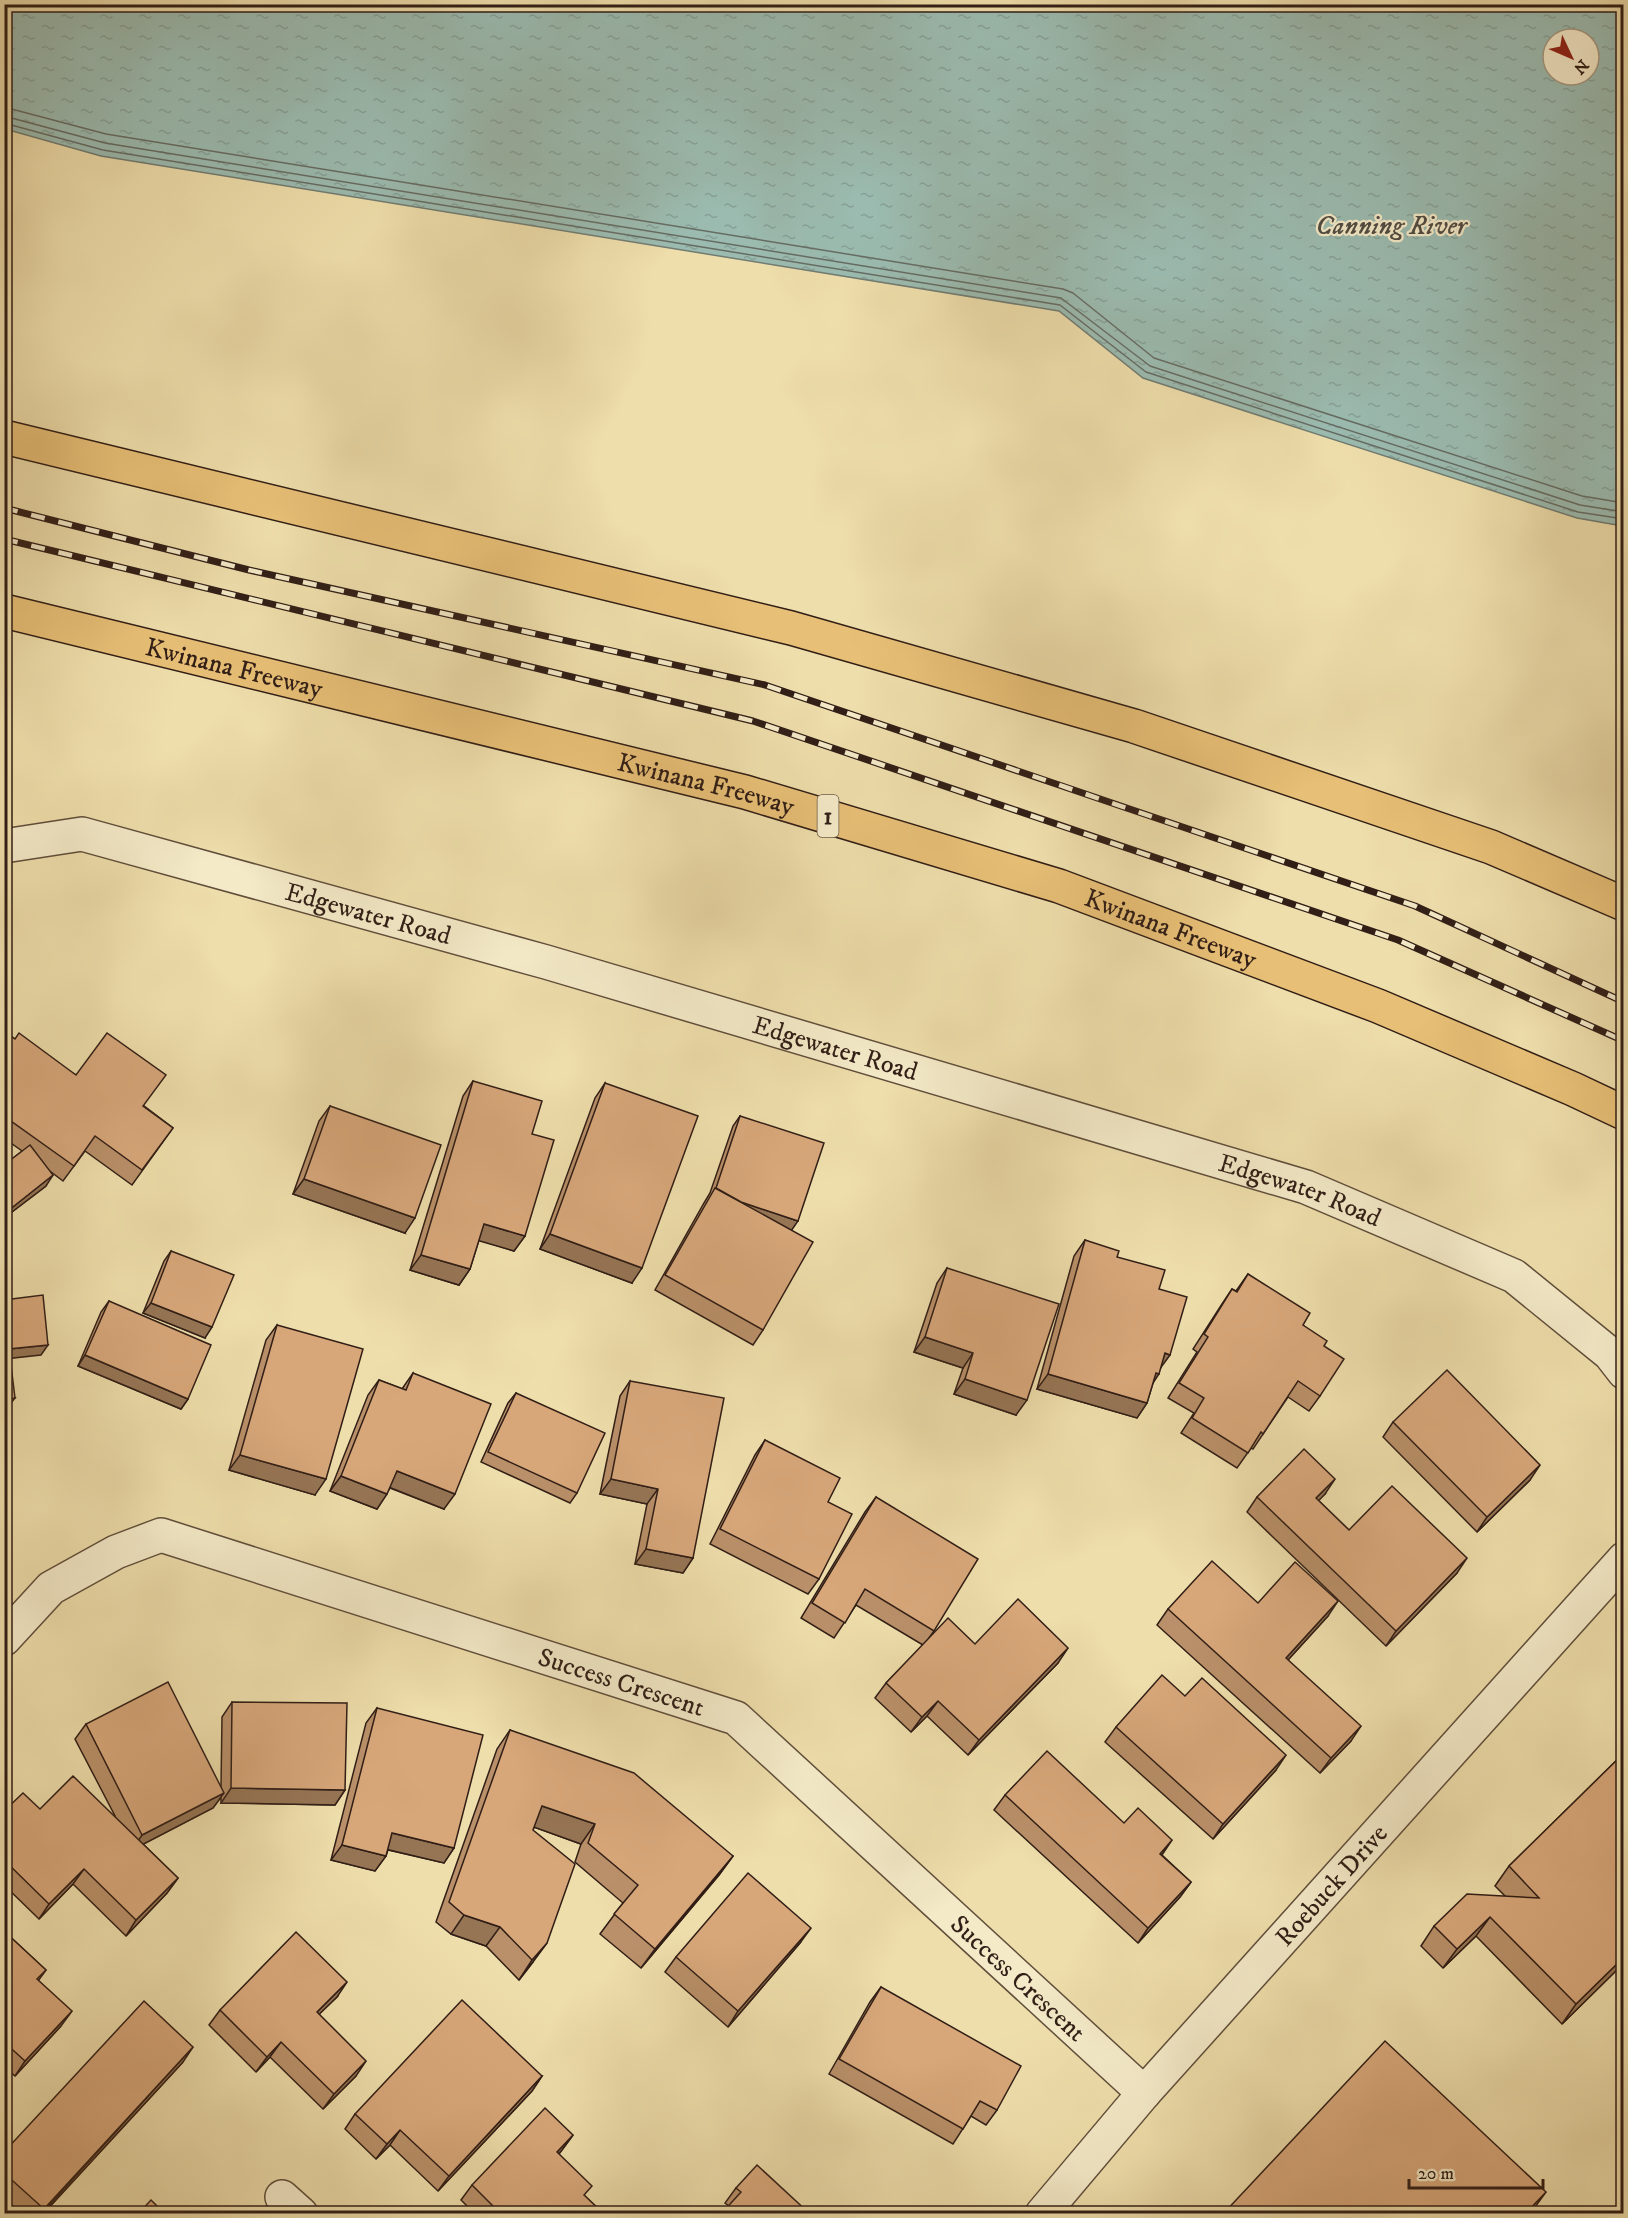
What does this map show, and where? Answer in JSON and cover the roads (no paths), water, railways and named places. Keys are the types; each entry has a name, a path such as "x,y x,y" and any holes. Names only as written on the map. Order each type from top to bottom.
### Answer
{"highway":[{"path":"4,437 791,628 1112,720 1491,846 1623,904"},
{"name":"Kwinana Freeway","path":"4,611 745,792 1048,883 1378,1006 1573,1089 1623,1113"}],"street":[{"name":"Edgewater Road","path":"4,846 82,834 546,962 1306,1187 1514,1276 1610,1354 1623,1372"},
{"name":"Success Crescent","path":"4,1639 51,1588 116,1552 161,1535 736,1718 1144,2093"},
{"name":"Roebuck Drive","path":"1042,2214 1144,2093 1623,1559"}],"water":[{"name":"Canning River","path":"4,5 1623,5 1623,526 1577,518 1143,378 1059,311 101,156 5,129"}],"railway":[{"path":"4,508 249,570 765,685 1415,906 1624,1002"},
{"path":"4,539 753,721 1398,940 1624,1041"}]}
